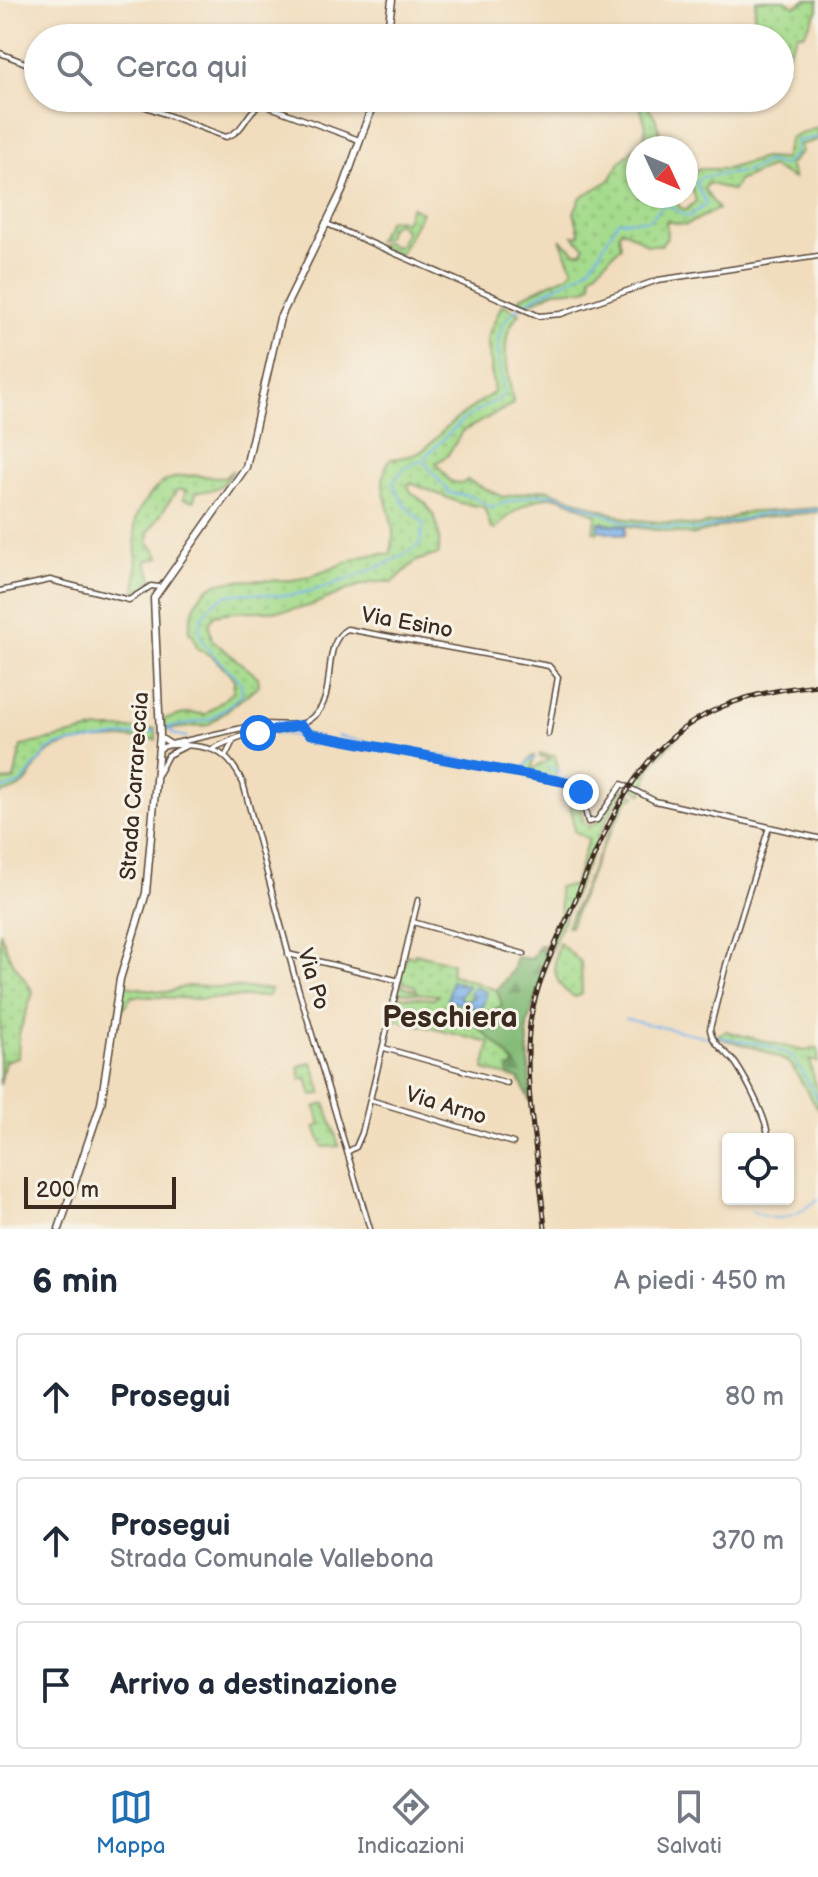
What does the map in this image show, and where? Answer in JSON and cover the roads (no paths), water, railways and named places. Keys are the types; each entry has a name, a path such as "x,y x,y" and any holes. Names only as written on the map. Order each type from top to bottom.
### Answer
{"main road":[{"path":"389,24 392,0"},
{"path":"159,587 227,499 246,467 280,318 325,223 370,112"},
{"name":"Strada Carrareccia","path":"59,1229 101,1104 120,979 146,893 160,736 153,612 159,587"}],"street":[{"path":"0,53 24,62"},
{"path":"159,112 226,137 240,131 252,112"},
{"path":"283,112 361,141"},
{"path":"325,223 512,306 546,317 658,280 818,256"},
{"path":"0,591 50,580 129,600 151,586 159,587"},
{"name":"Via Esino","path":"300,725 315,716 323,706 336,639 344,630 351,629 549,666 558,677 548,734"},
{"path":"159,749 260,724 300,725 310,734 572,784 581,792 588,822 597,820 622,784 655,801 818,838"},
{"path":"214,748 235,739 300,725"},
{"path":"214,735 211,742 214,748"},
{"path":"160,736 171,744 214,748 226,755 235,739"},
{"path":"157,778 164,760 187,746"},
{"path":"159,749 174,752"},
{"name":"Via Po","path":"226,755 243,783 288,954 370,1229"},
{"path":"766,1133 742,1076 712,1037 710,1029 769,827"},
{"name":"Via Arno","path":"349,1151 356,1147 370,1100 384,1048 396,980 418,900"},
{"path":"413,922 524,954"},
{"path":"288,954 396,980"},
{"name":"Via Arno","path":"384,1048 507,1083"},
{"name":"Via Arno","path":"370,1100 513,1143"}],"water":[{"path":"599,522 626,526 625,535 598,530"},
{"path":"451,980 468,986 459,997 465,1001 473,998 470,992 474,987 487,992 481,1011 448,1000"}],"waterway":[{"path":"424,458 464,419 505,395 498,343 506,320 529,300 587,269 618,221 649,220 665,204 688,217 707,204 696,184 701,177 745,172 768,162 784,165 794,155 797,141 818,137"},
{"path":"162,729 211,719 242,695 241,682 208,649 200,633 203,616 215,602 230,595 290,595 321,588 358,576 420,544 424,524 404,504 393,483 403,469 422,460 450,493 471,496 490,507 538,494 558,495 629,524 699,530 763,514 818,510"},
{"path":"169,727 173,734 187,737"},
{"path":"0,790 21,783 48,750 59,745 156,731"},
{"path":"273,733 331,740"},
{"path":"337,736 403,749"},
{"path":"409,750 555,777"},
{"path":"524,770 530,759 535,759"},
{"path":"547,767 561,772"},
{"path":"558,777 578,781"},
{"path":"625,1019 707,1037"},
{"path":"713,1036 765,1045 793,1056 818,1100"},
{"path":"752,1211 770,1217 787,1217 818,1199"}],"railway":[{"path":"545,1229 528,1072 530,1023 548,962 613,816 658,750 687,726 722,707 765,693 818,685"}],"district":[{"name":"Peschiera","path":"450,1018"}]}
